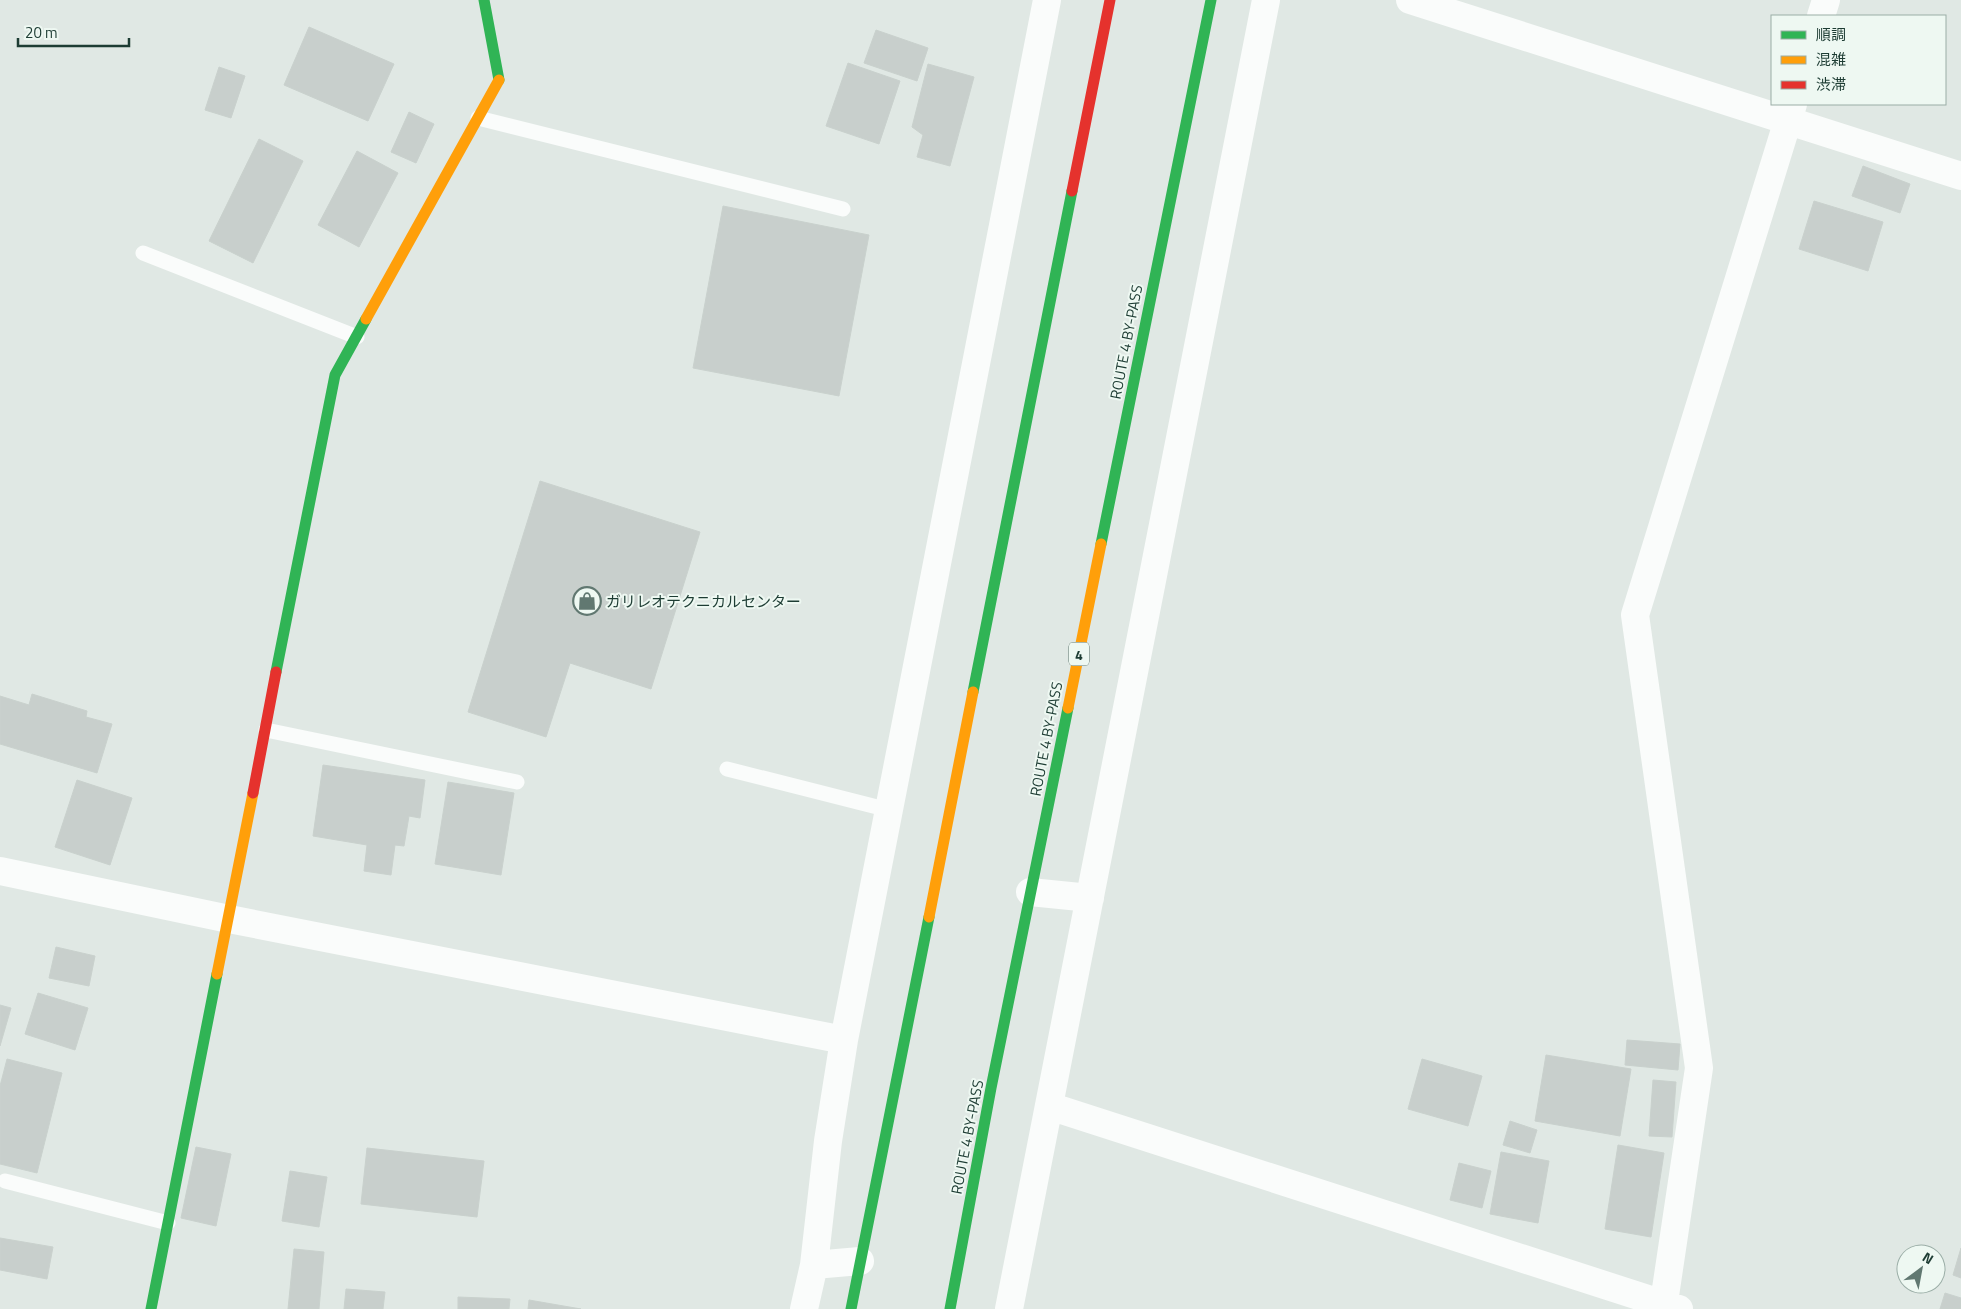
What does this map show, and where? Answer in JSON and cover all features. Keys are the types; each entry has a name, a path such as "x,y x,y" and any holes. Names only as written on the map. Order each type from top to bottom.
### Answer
{"main road":[{"path":"151,1309 335,375 499,81 484,0"},
{"path":"851,1309 1110,0"},
{"name":"ROUTE 4 BY-PASS","path":"950,1309 1030,892 1211,0"}],"street":[{"path":"804,1309 814,1265 828,1141 844,1040 1047,0"},
{"path":"1009,1309 1266,0"},
{"path":"1410,0 1790,113 1961,176"},
{"path":"1821,15 1826,0"},
{"path":"1049,1106 1669,1308 1699,1068 1635,615 1790,113"},
{"path":"0,871 229,919 844,1040"},
{"path":"1030,892 1090,898"},
{"path":"814,1265 860,1261"}],"lane":[{"path":"478,118 843,209"},
{"path":"144,253 356,337"},
{"path":"266,730 518,782"},
{"path":"727,769 889,810"},
{"path":"5,1181 168,1223"}],"building":[{"path":"309,27 394,64 368,121 284,85"},
{"path":"876,30 928,48 917,81 864,63"},
{"path":"848,63 900,81 879,144 826,126"},
{"path":"928,64 974,77 950,166 917,157 923,135 912,127"},
{"path":"219,67 245,76 231,118 205,110"},
{"path":"409,112 434,124 416,163 391,152"},
{"path":"259,139 303,161 253,263 209,241"},
{"path":"357,151 398,173 359,247 318,225"},
{"path":"1863,166 1910,184 1900,213 1852,196"},
{"path":"1814,201 1883,222 1868,271 1799,249"},
{"path":"723,206 869,235 839,396 693,368"},
{"path":"540,481 700,532 651,689 570,663 546,737 468,712"},
{"path":"32,694 87,711 86,717 112,724 97,773 0,744 0,696 29,705"},
{"path":"323,765 425,780 420,818 409,816 404,846 395,845 391,875 364,871 367,845 313,836"},
{"path":"77,780 132,798 110,865 55,847"},
{"path":"448,782 514,793 501,875 435,864"},
{"path":"56,947 95,956 89,986 49,978"},
{"path":"38,993 88,1008 75,1050 25,1034"},
{"path":"0,1005 11,1008 0,1046"},
{"path":"1627,1040 1680,1044 1678,1070 1625,1065"},
{"path":"1546,1055 1631,1069 1620,1136 1535,1121"},
{"path":"7,1059 62,1073 37,1173 0,1164 0,1086"},
{"path":"1422,1059 1482,1076 1468,1126 1408,1109"},
{"path":"1653,1080 1676,1082 1672,1137 1649,1136"},
{"path":"1510,1121 1537,1130 1530,1153 1503,1145"},
{"path":"1618,1145 1664,1153 1651,1237 1605,1229"},
{"path":"196,1147 231,1154 216,1226 181,1218"},
{"path":"367,1148 484,1161 477,1217 361,1204"},
{"path":"1501,1152 1549,1161 1538,1223 1490,1214"},
{"path":"1459,1163 1491,1171 1482,1208 1450,1200"},
{"path":"290,1171 327,1177 319,1227 282,1221"},
{"path":"0,1238 53,1247 47,1279 0,1270"},
{"path":"1961,1248 1961,1278 1953,1275"},
{"path":"294,1249 324,1252 319,1309 288,1309"},
{"path":"346,1289 385,1292 383,1309 344,1309"},
{"path":"1946,1293 1961,1298 1961,1309 1940,1309"},
{"path":"458,1297 510,1299 509,1309 458,1309"},
{"path":"529,1300 581,1309 528,1309"}],"traffic: fast":[{"path":"484,0 499,80"},
{"path":"1101,544 1211,0"},
{"path":"973,692 1072,191"},
{"path":"276,672 335,375 366,319"},
{"path":"950,1309 991,1088 1068,708"},
{"path":"851,1309 929,917"},
{"path":"151,1309 217,974"}],"traffic: slow":[{"path":"366,319 499,80"},
{"path":"1068,708 1101,544"},
{"path":"929,917 973,692"},
{"path":"217,974 253,793"}],"traffic: jam":[{"path":"1072,191 1110,0"},
{"path":"253,793 276,672"}],"place":[{"name":"ガリレオテクニカルセンター","path":"587,601"}]}
